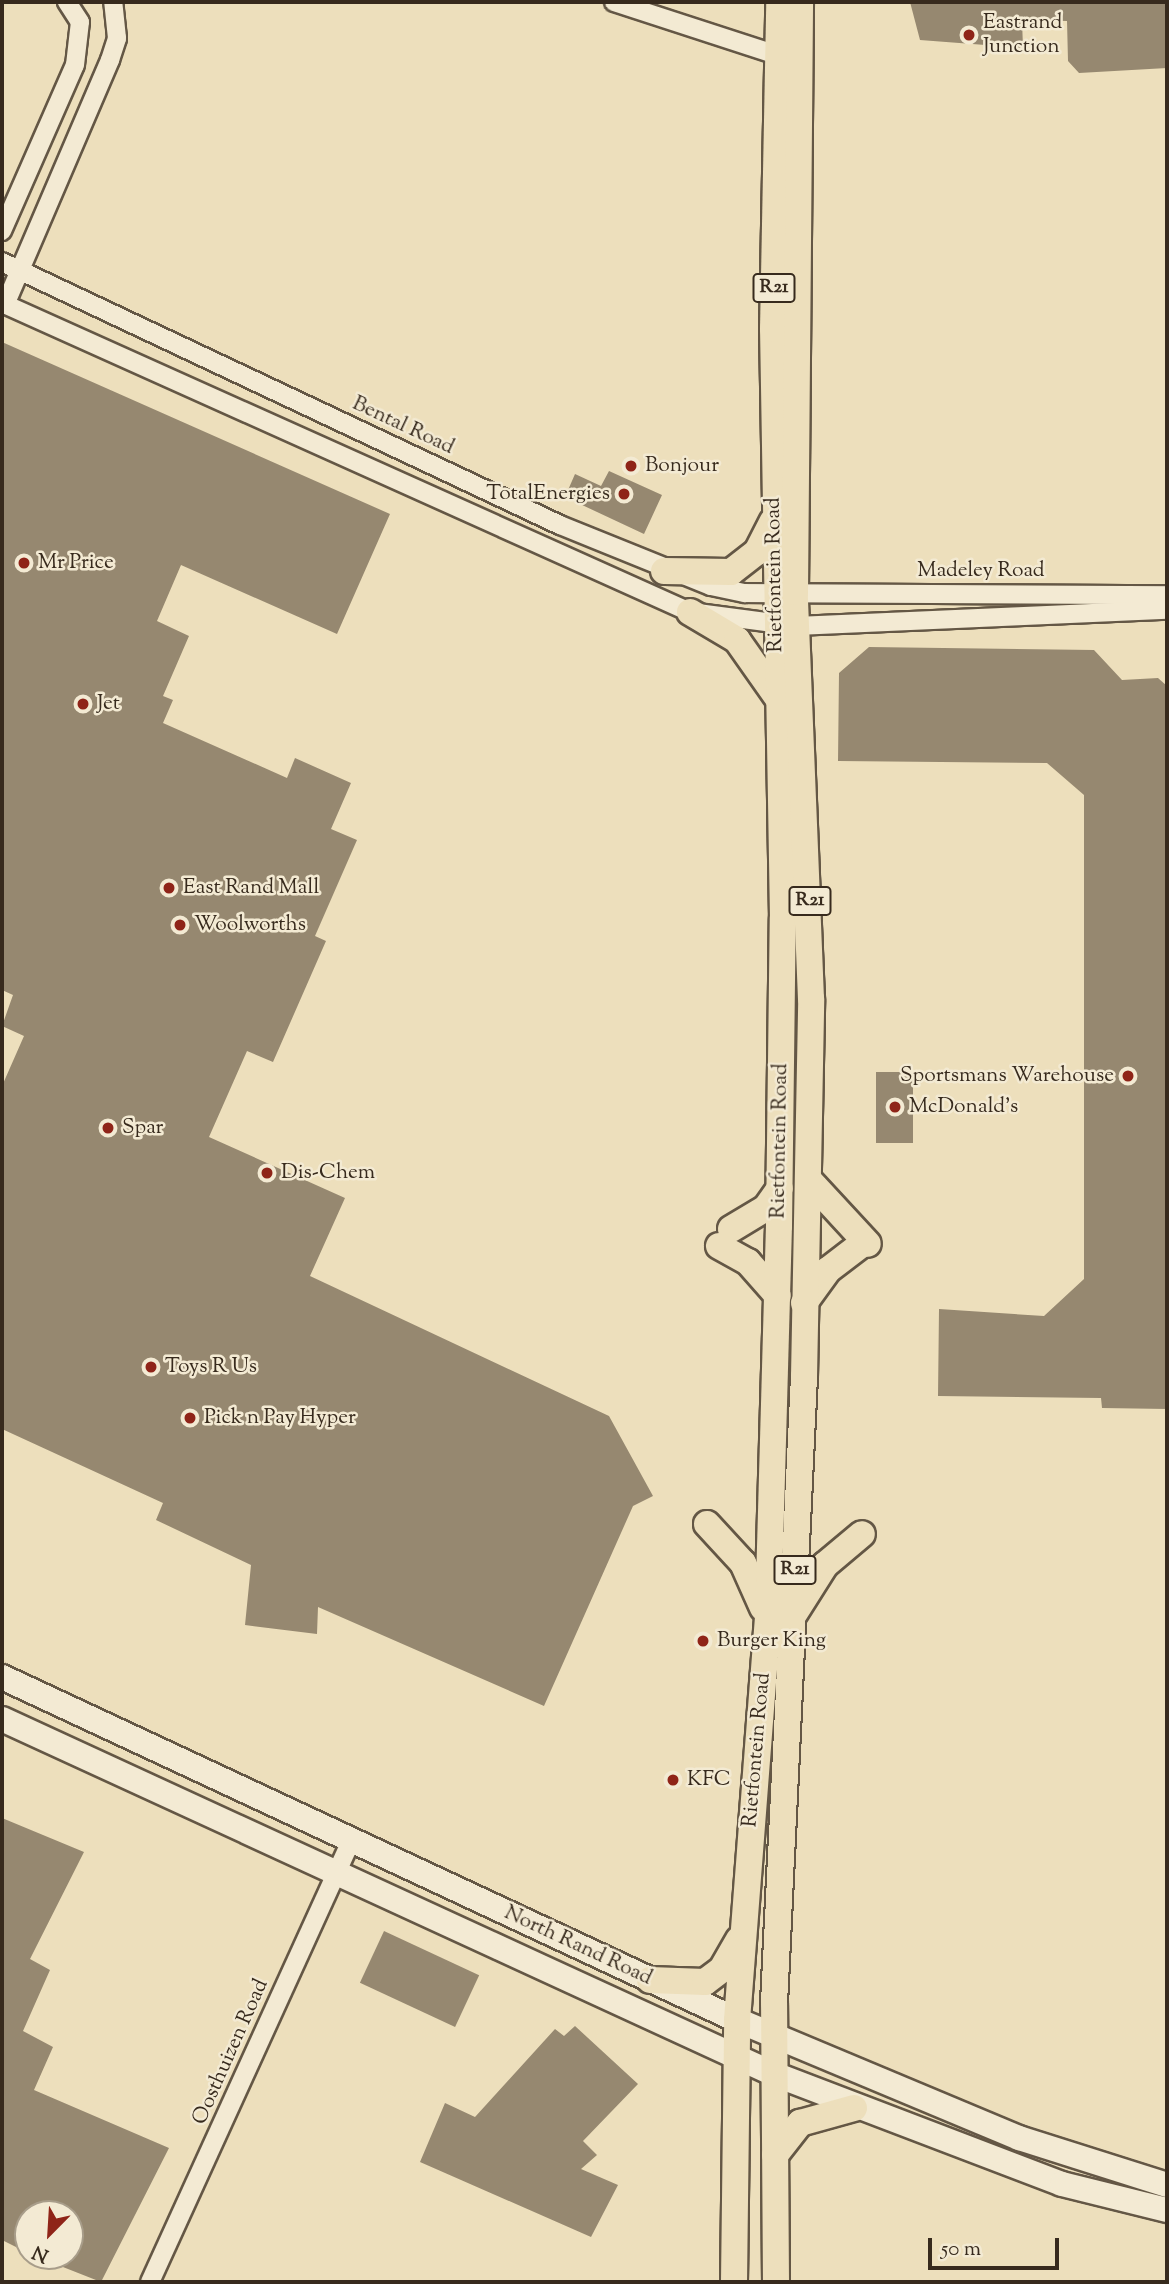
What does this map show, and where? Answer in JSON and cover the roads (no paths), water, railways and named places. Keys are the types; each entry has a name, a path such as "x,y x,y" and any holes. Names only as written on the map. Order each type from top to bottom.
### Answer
{"main road":[{"name":"Rietfontein Road","path":"779,2 773,519 785,593"},
{"name":"Rietfontein Road","path":"776,2281 773,2034 781,1617 778,1296 780,701 785,626 800,2"},
{"path":"664,571 713,575 743,567 773,519"},
{"path":"690,612 737,640 780,701"},
{"name":"Rietfontein Road","path":"734,2281 737,2020 742,1933 781,1617 804,1303 808,1179 811,917 785,626"},
{"path":"804,1303 828,1270 865,1244 808,1179"},
{"path":"778,1296 725,1237 766,1208 780,1188"},
{"path":"707,1524 743,1563 781,1617 825,1565 862,1534"},
{"name":"North Rand Road","path":"2,1677 737,2020 1019,2138 1167,2185"},
{"name":"North Rand Road","path":"2,1718 774,2074 854,2108 1062,2183 1167,2210"},
{"path":"650,1980 696,1983 713,1978 742,1933"},
{"path":"775,2155 800,2123 854,2108"}],"street":[{"path":"2,231 75,65 80,22 67,2"},
{"path":"614,2 778,55"},
{"path":"120,3 117,38 110,60 4,304 690,612 785,626"},
{"name":"Bental Road","path":"2,262 664,571 711,586 785,593"},
{"name":"Madeley Road","path":"785,593 1167,595"},
{"name":"Madeley Road","path":"785,626 1167,610"},
{"name":"Oosthuizen Road","path":"150,2282 351,1840"}],"place":[{"name":"Eastrand Junction","path":"969,35"},
{"name":"Bonjour","path":"631,466"},
{"name":"TotalEnergies","path":"624,494"},
{"name":"Mr Price","path":"24,563"},
{"name":"Jet","path":"83,704"},
{"name":"East Rand Mall","path":"169,888"},
{"name":"Woolworths","path":"180,925"},
{"name":"Sportsmans Warehouse","path":"1128,1076"},
{"name":"McDonald's","path":"895,1107"},
{"name":"Spar","path":"108,1128"},
{"name":"Dis-Chem","path":"267,1173"},
{"name":"Toys R Us","path":"151,1367"},
{"name":"Pick n Pay Hyper","path":"190,1418"},
{"name":"Burger King","path":"703,1641"},
{"name":"KFC","path":"673,1780"}]}
